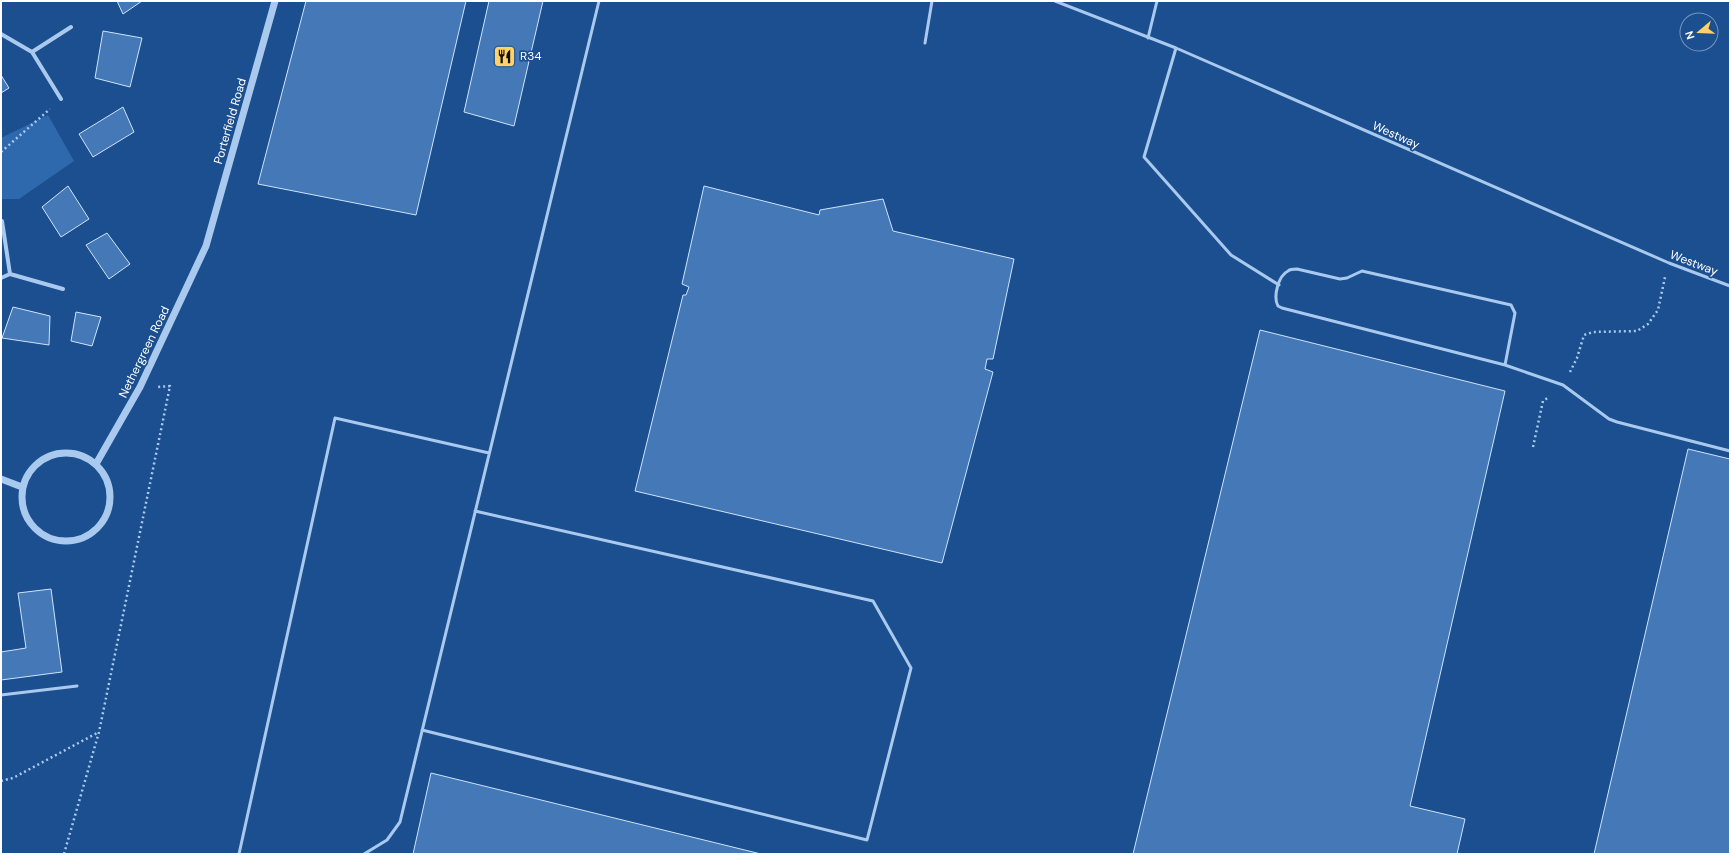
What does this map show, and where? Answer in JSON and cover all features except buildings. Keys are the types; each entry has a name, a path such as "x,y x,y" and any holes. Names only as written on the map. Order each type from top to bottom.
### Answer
{"street":[{"name":"Porterfield Road","path":"206,246 275,1"},
{"path":"32,52 71,27"},
{"path":"1,34 32,52 61,99"},
{"path":"2,221 10,274"},
{"name":"Nethergreen Road","path":"96,464 140,387 206,246"},
{"path":"1,278 10,274 63,289"},
{"path":"59,453 78,454 85,456 96,464 105,476 110,491 109,506 103,521 93,532 80,539 64,541 49,538 36,530 27,517 22,503 22,487 27,475 35,464 46,457 59,453"},
{"path":"1,480 22,487"}],"lane":[{"path":"364,854 388,840 400,822 599,1"},
{"path":"925,44 932,1"},
{"name":"Westway","path":"1055,1 1176,48 1669,263 1730,286"},
{"path":"1148,38 1157,1"},
{"path":"1176,48 1144,157 1231,255 1279,285"},
{"path":"1505,365 1515,314 1511,305 1362,271 1347,278 1340,279 1297,269 1288,271 1282,276 1275,295 1278,306 1282,308 1505,365 1563,385 1609,419 1730,451"},
{"path":"239,854 336,418 489,453"},
{"path":"422,730 867,840 911,668 873,601 475,511"},
{"path":"1,695 77,686"}],"path":[{"path":"1,152 61,99"},
{"path":"1533,447 1543,401 1563,385 1577,358 1584,335 1593,332 1636,331 1648,324 1658,310 1669,263"},
{"path":"64,854 100,732 170,386 140,387"},
{"path":"1,781 13,778 100,732"}],"shaded area":[{"path":"48,115 74,161 19,199 1,199 1,138"}],"place":[{"name":"R34","path":"504,56"}]}
